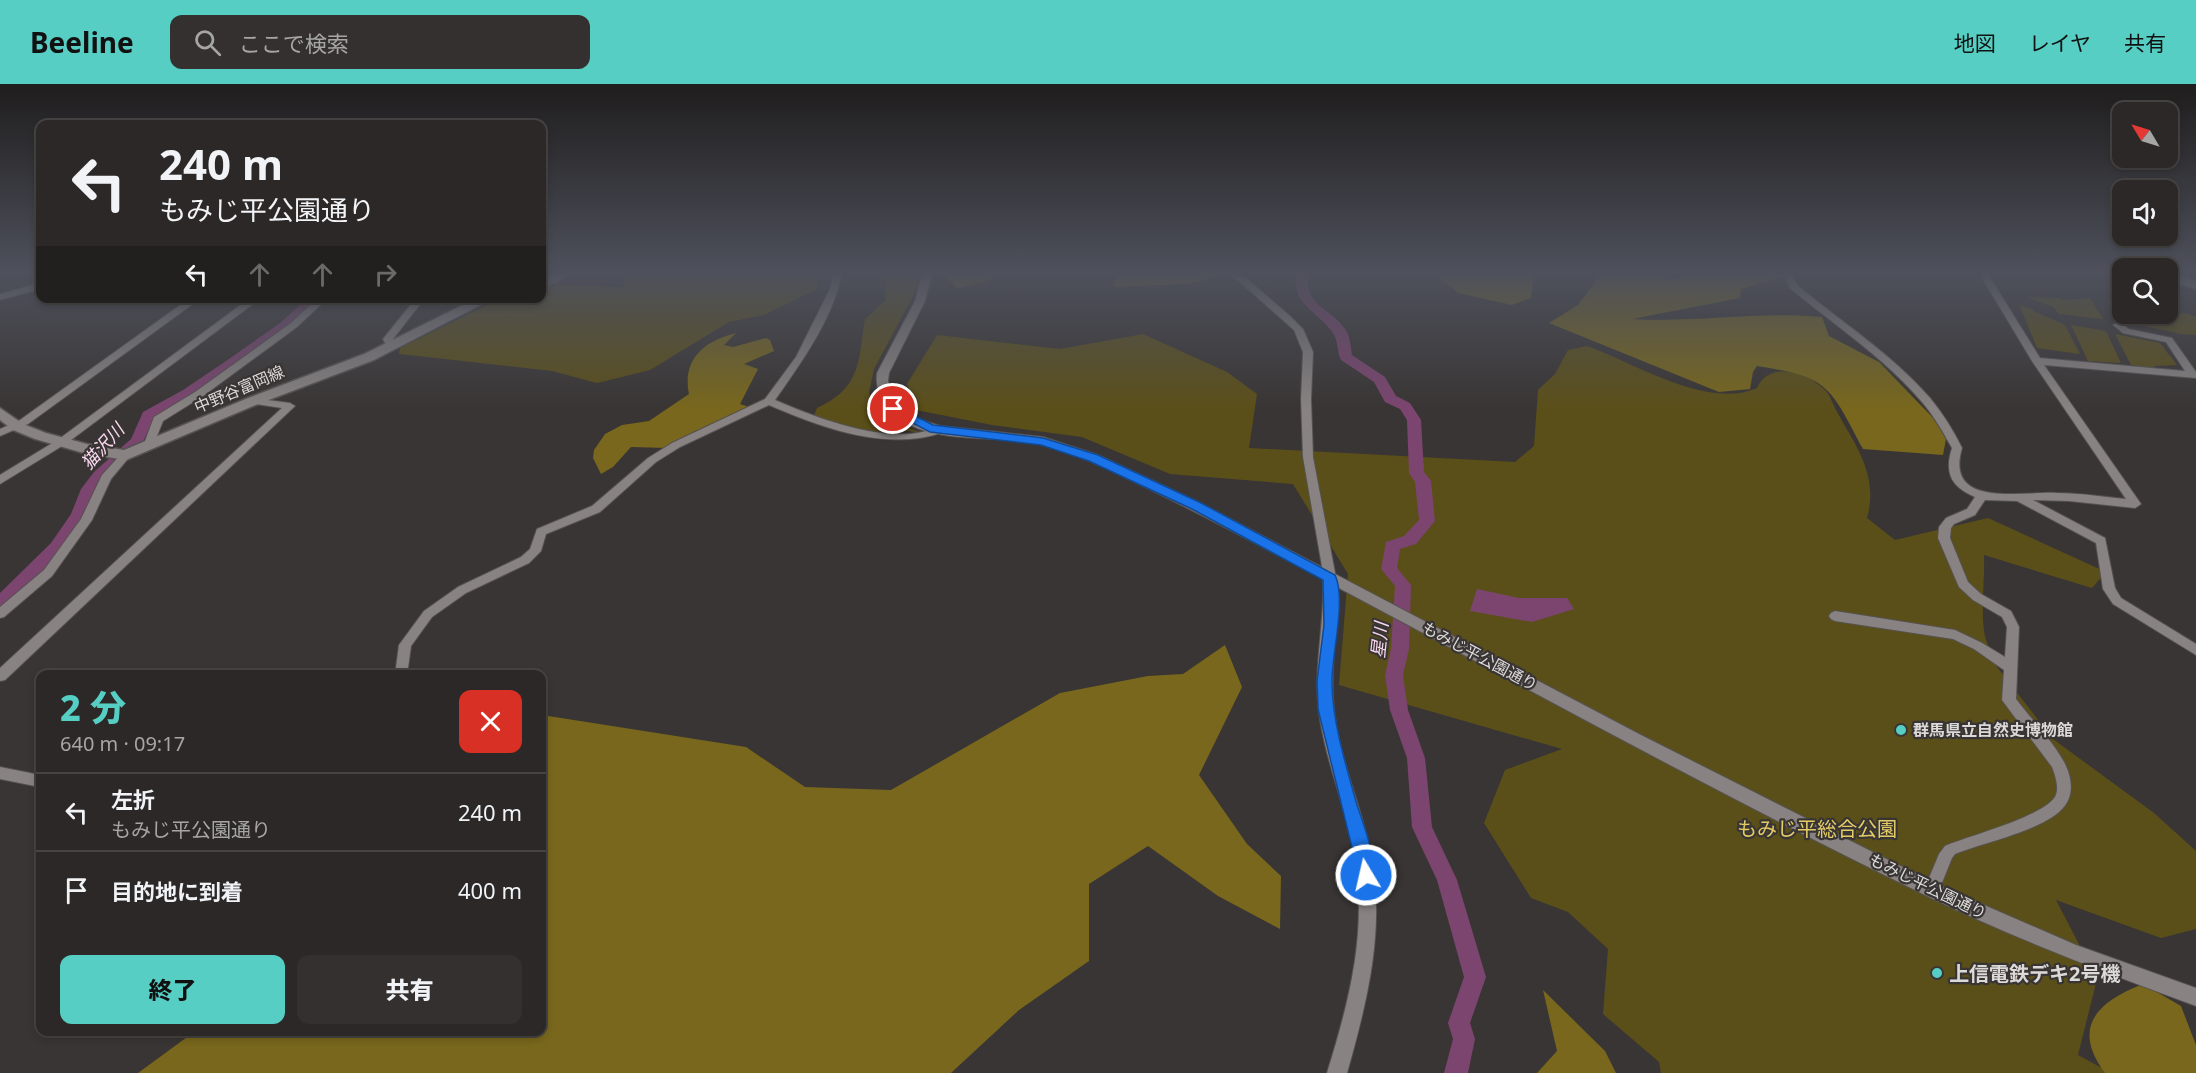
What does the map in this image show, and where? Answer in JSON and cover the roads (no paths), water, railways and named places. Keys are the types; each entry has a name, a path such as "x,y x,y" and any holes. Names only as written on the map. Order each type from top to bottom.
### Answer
{"main road":[{"name":"中野谷富岡線","path":"122,455 153,445 253,401 391,347 450,317"},
{"path":"0,412 16,426 63,441 122,455"}],"street":[{"path":"0,433 16,426 170,317"},
{"path":"0,480 63,441 231,317"},
{"path":"153,445 150,441 152,429 158,418 235,368 300,317"},
{"path":"391,347 388,339 406,317"},
{"path":"402,670 405,645 409,636 437,606 462,590 525,560 535,552 542,532 596,509 652,460 676,445 770,401 801,357 819,317"},
{"name":"もみじ平公園通り","path":"912,317 883,374 882,381 889,404 893,409 922,426 1043,441 1094,458 1196,506 1634,738 1932,890 2071,951 2196,996"},
{"path":"1286,317 1298,329 1308,352 1306,399 1308,457 1330,578 1332,625 1324,681 1326,709 1333,746 1363,852 1370,901 1364,978 1337,1073"},
{"path":"1832,317 1881,357 1941,417 1957,448 1952,463 1953,473 1970,491 1981,497 2047,496 2135,504 2037,361 2010,317"},
{"path":"2118,325 2126,331 2169,340 2194,375"},
{"path":"2037,361 2194,375"},
{"path":"0,676 290,406 253,401"},
{"path":"770,401 812,420 861,432 930,436 940,430"},
{"path":"0,614 48,573 86,520 106,478 122,455"},
{"path":"1932,890 1946,854 1950,850 2041,816 2058,804 2063,795 2062,775 2058,764 2008,700 2013,627 2011,619 2001,609 1969,591 1960,578 1944,538 1944,526 1971,512 1981,497"},
{"path":"2019,498 2101,541 2109,589 2117,601 2196,650"},
{"path":"1835,616 1955,635 1978,646 2010,667"},
{"path":"0,773 36,780"}],"waterway":[{"name":"猫沢川","path":"0,602 23,583 57,547 79,515 86,493 99,475 137,441 148,415 188,393 295,317"},
{"name":"星川","path":"1325,317 1341,333 1346,357 1380,380 1390,399 1405,406 1414,420 1417,473 1423,481 1427,521 1410,540 1392,546 1389,569 1403,585 1400,649 1394,675 1399,710 1416,758 1422,827 1447,880 1475,977 1459,1023 1464,1039 1456,1073"}],"place":[{"name":"群馬県立自然史博物館","path":"1901,730"},
{"name":"上信電鉄デキ2号機","path":"1937,973"}],"park label":[{"name":"もみじ平総合公園","path":"1817,828"}]}
